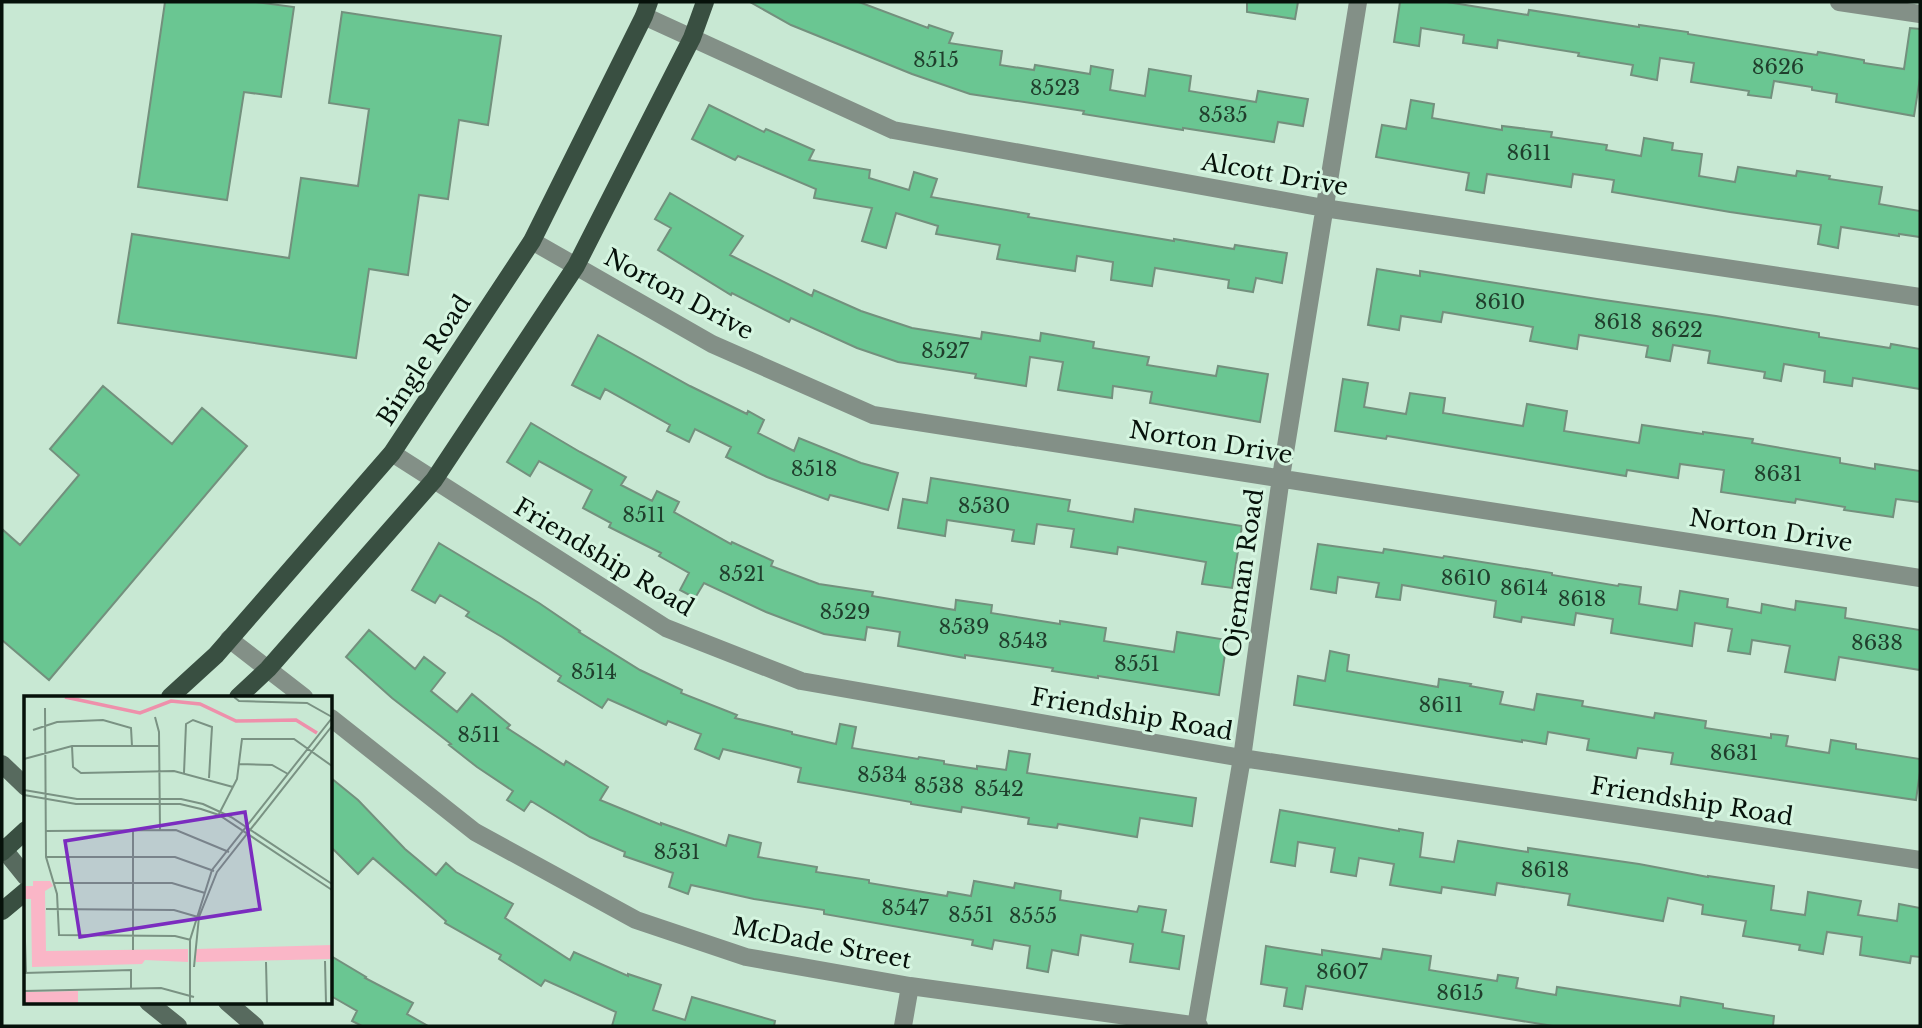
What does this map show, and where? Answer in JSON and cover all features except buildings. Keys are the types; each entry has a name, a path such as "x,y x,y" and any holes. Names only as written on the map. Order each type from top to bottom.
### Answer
{"main road":[{"path":"239,696 268,669 434,480 576,266 692,38 705,2"},
{"name":"Bingle Road","path":"171,696 216,654 392,453 532,241 647,9"},
{"path":"2,764 24,785"},
{"path":"24,832 3,850 24,875"},
{"path":"2,911 24,893"},
{"path":"150,1004 177,1026"},
{"path":"229,1004 255,1026"}],"street":[{"name":"Ojeman Road","path":"1197,1026 1242,758 1281,477 1358,2"},
{"path":"1839,2 1920,14"},
{"name":"Alcott Drive","path":"647,9 692,38 893,130 1324,208 1920,297"},
{"name":"Norton Drive","path":"532,241 712,344 873,415 1920,578"},
{"name":"Friendship Road","path":"392,453 666,628 801,681 1242,758 1920,860"},
{"path":"229,639 303,696"},
{"name":"McDade Street","path":"332,719 475,832 636,920 746,957 910,986 1197,1026"},
{"path":"903,1026 910,986"}]}
